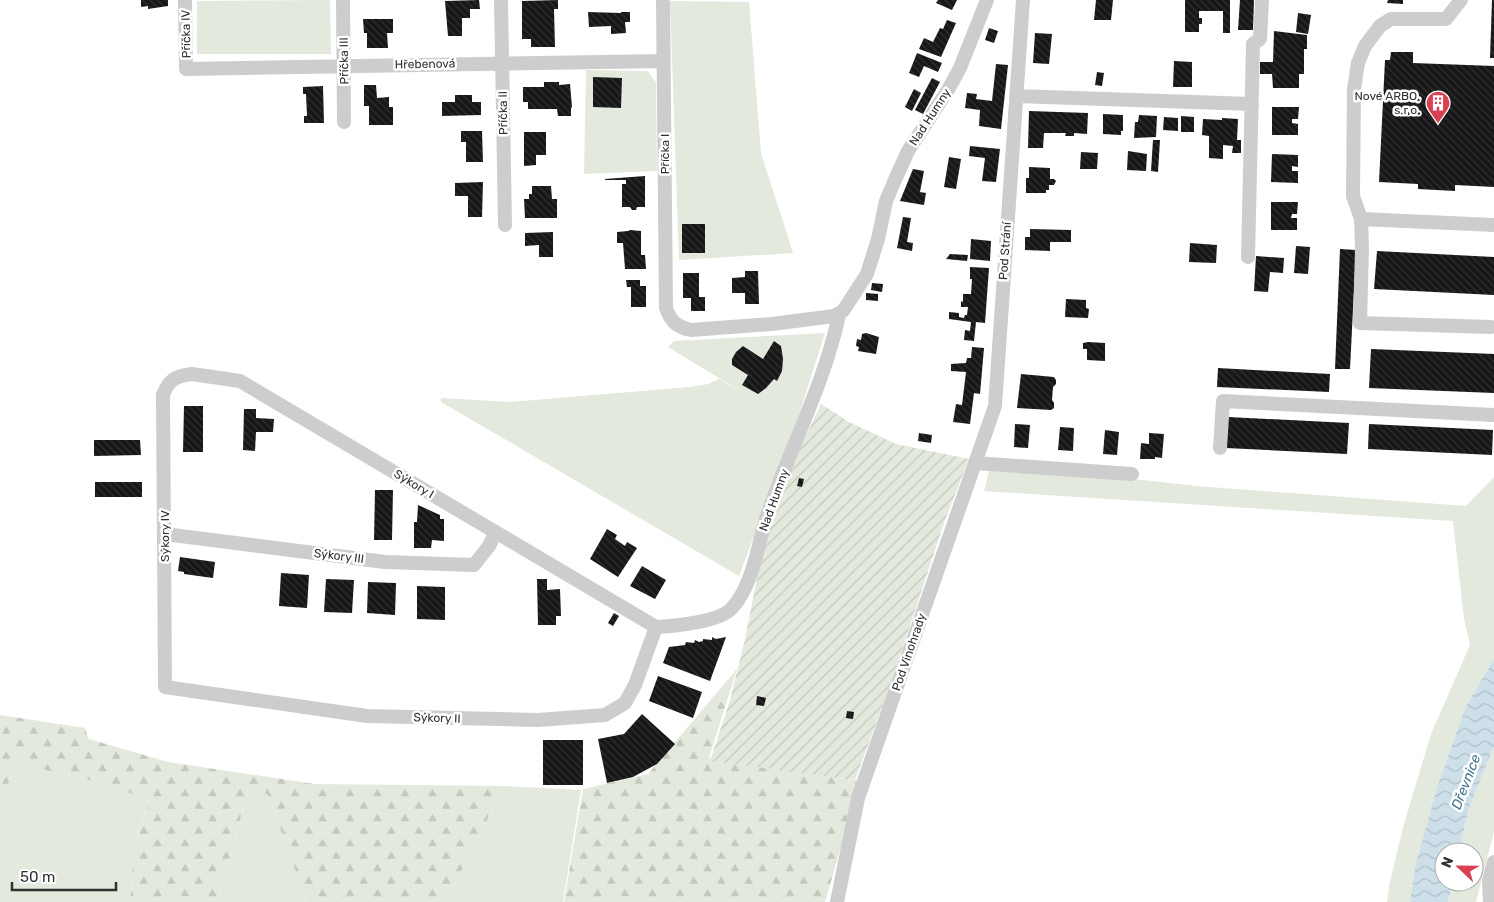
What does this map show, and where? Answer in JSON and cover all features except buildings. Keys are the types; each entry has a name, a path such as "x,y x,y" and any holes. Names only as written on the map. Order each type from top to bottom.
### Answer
{"street":[{"name":"Příčka IV","path":"185,0 186,69"},
{"name":"Příčka III","path":"343,0 344,122"},
{"name":"Příčka II","path":"501,0 505,225"},
{"name":"Příčka I","path":"663,0 666,308 670,320 680,327 691,330 772,324 838,315"},
{"name":"Nad Humny","path":"656,627 681,626 723,616 732,609 741,596 749,579 767,515 833,343 838,315 855,295 867,274 878,239 886,201 894,182 908,151 948,90 960,68 987,0"},
{"name":"Pod Strání","path":"995,406 1023,0"},
{"path":"1248,257 1253,44 1260,39 1262,0"},
{"path":"1461,0 1446,19 1391,19 1380,26 1365,46 1358,63 1354,98 1353,196 1360,219 1362,249 1360,323 1491,327"},
{"name":"Hřebenová","path":"186,69 664,60"},
{"path":"1016,96 1252,104"},
{"path":"1360,219 1494,225"},
{"name":"Sýkory I","path":"166,386 178,376 192,374 240,381 656,627"},
{"name":"Sýkory IV","path":"165,687 163,395 166,386"},
{"path":"1220,448 1223,401 1494,414"},
{"name":"Pod Vinohrady","path":"837,902 858,798 995,406"},
{"path":"975,463 1100,478 1132,474"},
{"name":"Sýkory III","path":"165,534 385,562 474,565 489,546 496,532"},
{"name":"Sýkory II","path":"165,687 367,716 538,720 605,716 625,703 635,685 656,627"},
{"path":"1491,901 1489,881 1494,862"}],"green space":[{"path":"330,0 331,54 197,54 197,1"},
{"path":"670,1 749,2 761,153 793,253 679,260"},
{"path":"586,70 648,71 656,83 657,171 584,174"},
{"path":"825,333 796,424 739,576 441,402 441,398 510,402 690,387 708,384 719,379 750,397 668,347 674,341"},
{"path":"821,404 849,422 896,444 969,459 945,520 890,686 855,780 710,761 730,700 745,639 762,553 795,459"},
{"path":"991,463 1196,486 1466,506 1494,477 1494,659 1466,706 1415,867 1410,902 1387,902 1390,881 1404,824 1431,734 1470,645 1464,619 1453,521 984,491"},
{"path":"737,669 709,758 860,781 825,902 564,902 583,789 648,774"},
{"path":"0,715 85,728 89,739 168,762 315,784 504,786 451,892 430,902 307,902 268,795 249,786 218,902 130,902 134,849 149,799 89,780 14,763 0,814"},
{"path":"1494,747 1494,832 1484,871 1484,842 1461,842 1469,808"},
{"path":"14,763 89,780 149,798 134,849 130,902 0,902 0,814"},
{"path":"249,786 268,795 307,902 218,902"},
{"path":"504,786 581,790 563,902 430,902 451,892"},
{"path":"1450,892 1479,892 1476,902 1448,902"}],"water":[{"name":"Dřevnice","path":"1494,659 1494,747 1469,808 1461,842 1434,842 1434,892 1450,892 1448,902 1410,902 1415,867 1436,791 1466,706"}],"place":[{"name":"Nové ARBO, s.r.o.","path":"1438,124"}]}
